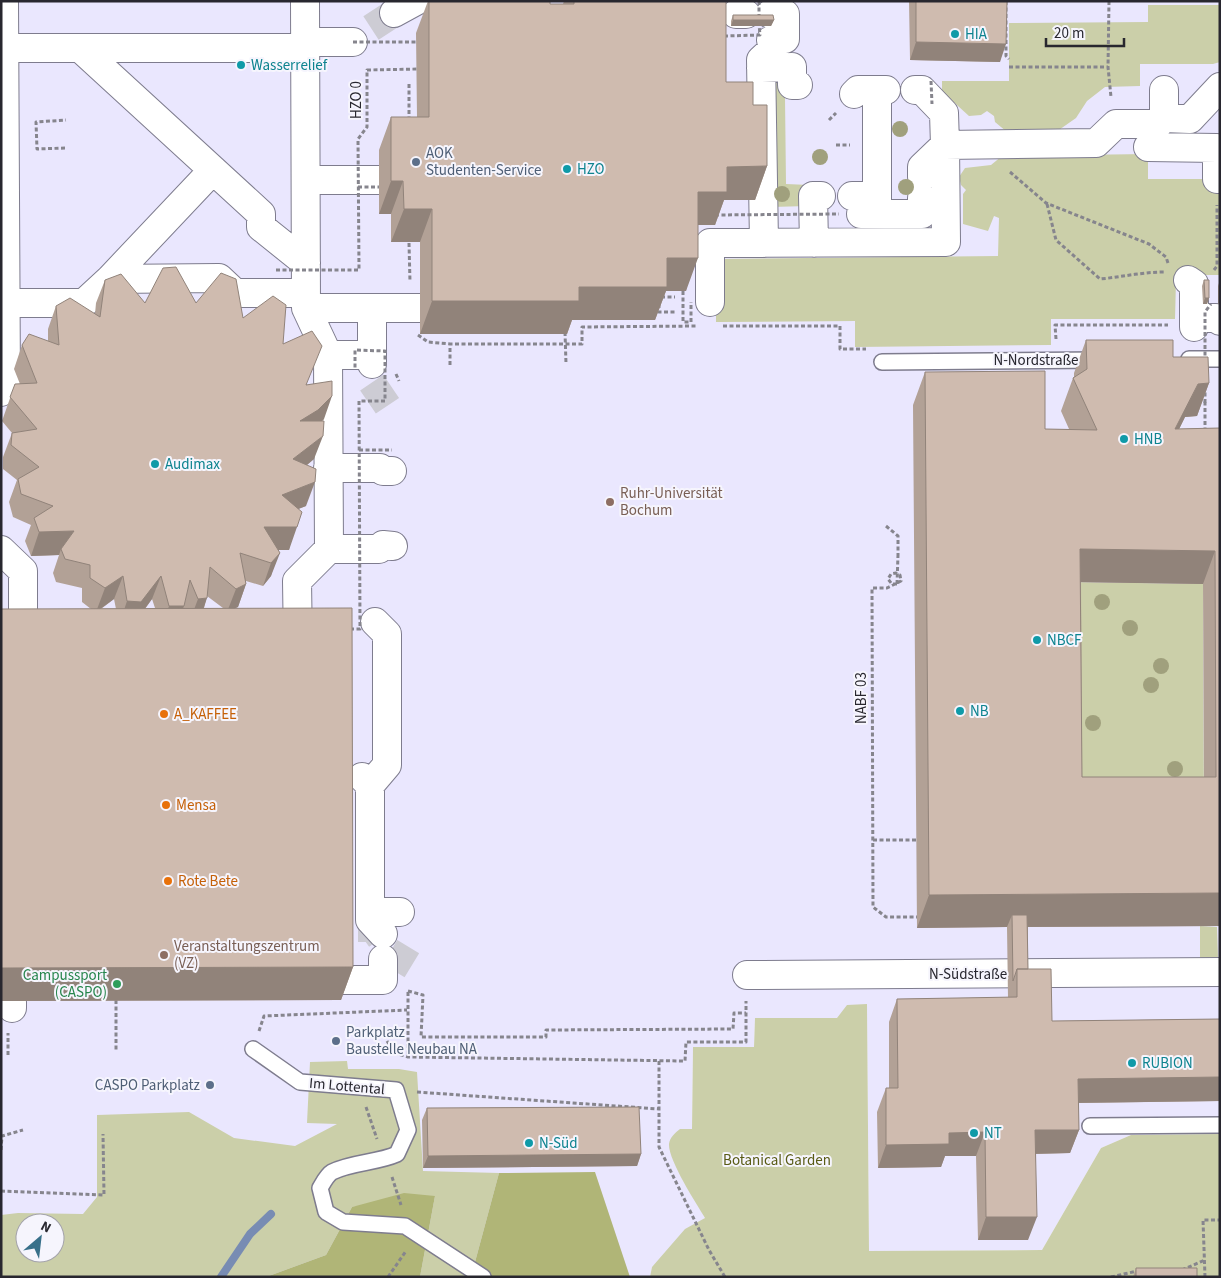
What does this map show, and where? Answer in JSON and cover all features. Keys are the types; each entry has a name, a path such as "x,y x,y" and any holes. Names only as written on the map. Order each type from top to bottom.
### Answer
{"street":[{"path":"1,392 6,387 3,140 4,1"},
{"path":"298,674 297,581 328,549 328,354 306,286 305,1"},
{"path":"755,29 792,68 792,85 798,86"},
{"path":"755,29 764,244"},
{"path":"3,48 305,45 353,42"},
{"path":"80,48 261,214 261,227 306,286"},
{"path":"1164,118 1190,119 1220,87"},
{"path":"695,305 708,228 764,244 946,242 944,113 922,90 926,92"},
{"path":"945,145 989,152 1096,143 1116,124 1158,124 1164,118 1164,90"},
{"path":"855,202 874,145 870,94"},
{"path":"1096,143 1099,147 1217,148 1217,179"},
{"path":"814,243 813,196 922,214 922,167 945,145"},
{"path":"5,303 84,302 110,279 213,170"},
{"path":"306,180 384,184"},
{"path":"275,276 372,308 486,308"},
{"path":"110,279 219,278 235,293 306,286"},
{"path":"1188,280 1194,284 1198,319"},
{"path":"328,354 367,363 372,308"},
{"path":"328,468 380,468 383,471 392,460"},
{"path":"328,549 379,549 383,545 392,546"},
{"path":"1,550 23,571 24,674"},
{"path":"296,967 326,967 326,980 383,980 373,932 366,781 388,765 388,634 375,622"},
{"path":"373,932 400,912"},
{"name":"N-Südstraße","path":"747,975 1220,972"}],"lane":[{"path":"1170,359 1220,359"},
{"name":"N-Nordstraße","path":"882,362 1111,360"},
{"name":"Im Lottental","path":"253,1049 300,1082 396,1090 408,1130 397,1154 384,1160"},
{"path":"1090,1126 1220,1125"},
{"path":"384,1160 352,1166 330,1173 320,1188 326,1212 343,1222 405,1226 483,1277"}],"path":[{"path":"1006,1 1006,56 1009,59"},
{"path":"1109,1 1108,67 1110,97 1118,97"},
{"path":"755,29 760,35 755,29"},
{"path":"353,42 426,42"},
{"path":"1009,67 1108,67"},
{"name":"HZO 0","path":"275,276 359,270 358,139 367,128 367,70 420,69"},
{"path":"409,84 409,122"},
{"path":"66,120 36,122 37,149 66,148"},
{"path":"989,152 1046,203 1149,244 1166,256 1170,272 1142,272 1124,277 1100,279 1056,240 1046,203"},
{"path":"1217,179 1217,266 1220,269"},
{"path":"358,187 384,184"},
{"path":"708,228 855,202"},
{"path":"409,243 410,290"},
{"path":"695,305 659,312 659,297 695,305 840,326 840,349 870,349"},
{"path":"695,305 691,322 683,322 695,305"},
{"path":"416,334 428,342 450,344 582,344 582,327 695,305"},
{"path":"1056,341 1055,326 1198,319 1205,312 1205,366"},
{"path":"565,325 566,364"},
{"path":"450,344 450,365"},
{"path":"340,629 360,629 359,402 385,401 385,351 355,350 367,363"},
{"path":"1205,385 1205,442"},
{"path":"1197,403 1205,403"},
{"path":"359,450 392,460"},
{"name":"NABF 03","path":"886,526 898,536 898,555 897,584 890,583 888,579 890,574 896,573 900,575 901,581 887,588 872,588 873,907 886,918 924,917"},
{"path":"873,840 916,840"},
{"path":"387,1041 395,1053 408,1057 659,1061 685,1061 686,1042 746,1042 746,1013 734,1012 733,1028 546,1030 546,1037 421,1037 423,994 408,991"},
{"path":"116,1000 116,1050"},
{"path":"276,1015 407,1010 408,1057"},
{"path":"8,1044 8,1055"},
{"path":"659,1061 659,1147 709,1250 725,1277"},
{"path":"359,1088 384,1160"},
{"path":"396,1090 659,1109"},
{"path":"1,1150 2,1136 23,1130"},
{"path":"1,1192 104,1195 103,1134"},
{"path":"1205,1277 1203,1220 1220,1220"},
{"path":"388,1277 418,1236"},
{"path":"1176,1273 1204,1260"},
{"path":"1111,1277 1138,1271"}],"shaded area":[{"name":"Ruhr-Universität Bochum","path":"1,1 1220,1 1220,1134 1131,1135 1101,1148 1042,1250 869,1251 867,1004 837,1018 755,1018 754,1047 693,1047 692,1130 672,1157 705,1218 652,1267 650,1277 1,1277"}],"green space":[{"path":"1148,5 1220,5 1220,62 1213,64 1140,64 1140,86 1105,87 1087,101 1076,118 1056,132 1007,132 995,122 994,116 987,111 981,115 969,116 947,96 942,96 942,81 1009,81 1009,23 1148,22"},
{"path":"769,71 789,71 789,98 785,98 786,184 809,185 808,206 771,207"},
{"path":"1148,154 1148,179 1220,179 1220,275 1188,275 1176,281 1175,319 1051,319 1051,345 855,347 855,321 716,322 716,259 998,256 999,218 994,216 988,231 963,224 963,194 966,190 961,185 959,177 965,168 991,165 1002,156"},
{"path":"1068,582 1203,584 1204,810 1070,810"},
{"path":"1200,926 1217,927 1218,959 1200,960"},
{"name":"Botanical Garden","path":"867,1004 869,1251 1042,1250 1101,1148 1131,1135 1220,1134 1220,1277 650,1277 652,1267 685,1229 705,1218 673,1160 669,1144 672,1137 680,1129 692,1129 693,1047 754,1047 755,1018 837,1018 847,1005"},
{"path":"347,1061 348,1069 399,1069 417,1072 423,1171 499,1173 471,1277 420,1277 435,1196 352,1207 326,1255 266,1277 1,1277 1,1215 15,1213 15,1263 65,1263 65,1214 83,1214 97,1197 97,1115 189,1112 234,1138 295,1146 337,1124 307,1123 310,1062"},
{"path":"595,1172 630,1277 471,1277 499,1173"},
{"path":"404,1193 435,1196 420,1277 266,1277 326,1255 352,1207"}],"building":[{"name":"HZO","path":"429,1 550,1 550,4 574,4 574,1 726,1 726,82 753,82 753,105 767,105 767,166 727,167 727,192 698,192 698,258 667,258 667,287 579,287 579,301 432,301 432,209 404,209 403,181 391,181 391,117 429,117"},
{"name":"HIA","path":"916,1 1007,1 1006,44 916,42"},
{"path":"733,15 773,15 774,20 733,20"},
{"name":"Audimax","path":"176,267 196,303 221,273 236,279 243,318 273,296 286,305 283,344 312,331 322,346 306,385 332,381 332,396 318,410 300,421 324,421 323,436 293,459 316,469 315,482 282,495 302,512 297,527 264,527 280,553 271,563 240,553 246,584 236,589 210,567 207,598 198,599 190,580 184,606 169,606 161,576 141,602 127,601 123,576 105,588 90,578 90,565 65,559 61,549 74,531 39,532 34,518 53,506 21,494 18,479 39,467 11,445 12,433 37,429 10,397 15,384 37,383 22,345 29,334 59,345 56,306 70,298 100,317 105,280 121,274 145,303 163,268"},
{"path":"1204,280 1209,280 1209,298 1205,298"},
{"path":"1086,340 1173,340 1173,357 1208,357 1209,383 1198,384 1175,429 1220,428 1220,893 929,895 925,372 1045,371 1045,429 1097,430 1073,378 1087,369","holes":["1080,549 1215,551 1216,777 1082,777"]},
{"path":"352,608 353,967 1,968 1,609"},
{"path":"1012,915 1027,915 1028,969 1017,969 1013,981"},
{"name":"NT","path":"1017,969 1051,969 1052,1021 1220,1019 1220,1077 1078,1079 1079,1130 1035,1130 1037,1217 986,1217 985,1132 949,1133 949,1144 886,1145 886,1088 898,1088 897,999 1017,997"},
{"name":"N-Süd","path":"639,1107 641,1154 428,1156 427,1108"},
{"path":"1136,1268 1197,1268 1197,1277 1136,1277"}],"waterway":[{"path":"221,1277 250,1234 271,1214"}],"tunnel":[{"path":"371,28 394,13"},
{"path":"368,402 399,381"},
{"path":"316,928 373,928 390,952 413,966"}],"place":[{"name":"HIA","path":"955,34"},
{"name":"Wasserrelief","path":"241,65"},
{"name":"AOK Studenten-Service","path":"416,162"},
{"name":"HZO","path":"567,169"},
{"name":"HNB","path":"1124,439"},
{"name":"Audimax","path":"155,464"},
{"name":"Ruhr-Universität Bochum","path":"610,502"},
{"name":"NBCF","path":"1037,640"},
{"name":"NB","path":"960,711"},
{"name":"A_KAFFEE","path":"164,714"},
{"name":"Mensa","path":"166,805"},
{"name":"Rote Bete","path":"168,881"},
{"name":"Veranstaltungszentrum (VZ)","path":"164,955"},
{"name":"Campussport (CASPO)","path":"117,984"},
{"name":"Parkplatz Baustelle Neubau NA","path":"336,1041"},
{"name":"RUBION","path":"1132,1063"},
{"name":"CASPO Parkplatz","path":"210,1085"},
{"name":"NT","path":"974,1133"},
{"name":"N-Süd","path":"529,1143"}]}
